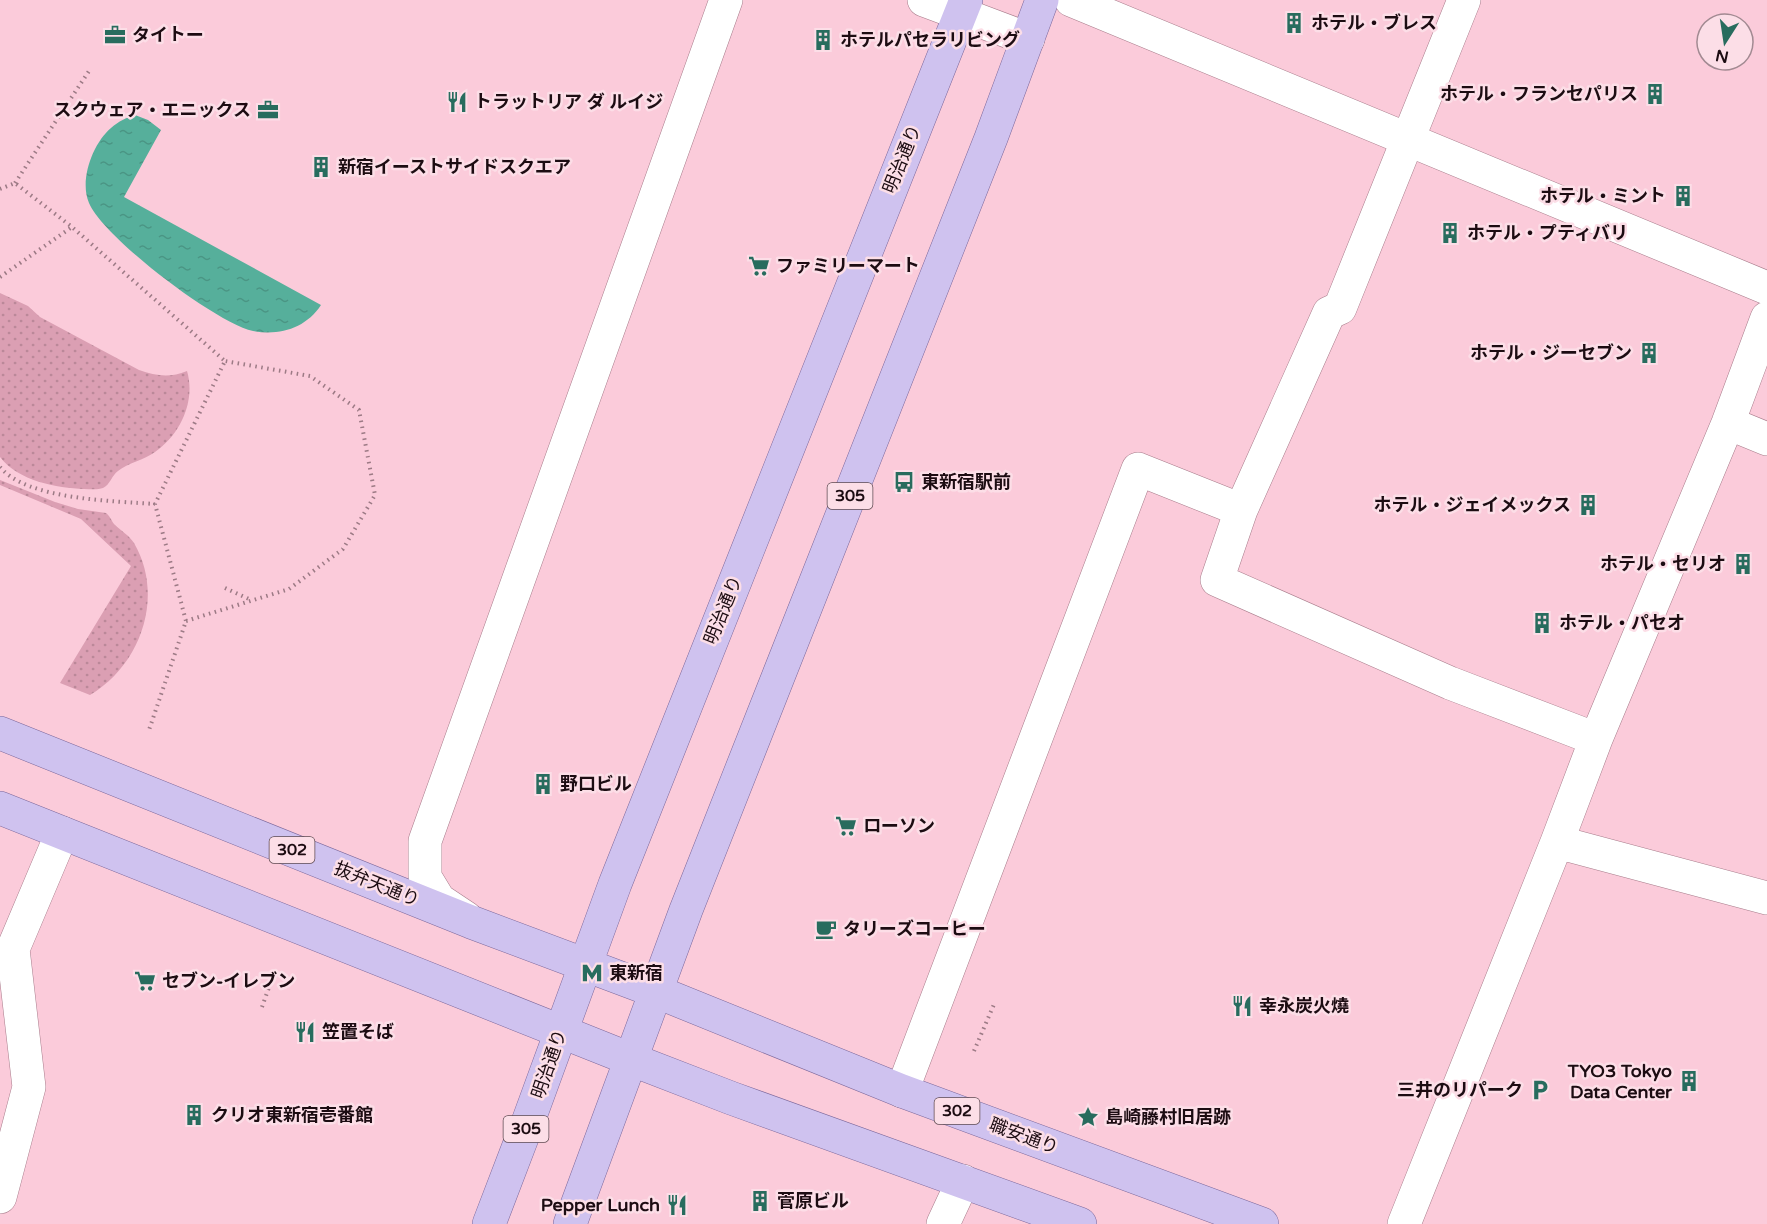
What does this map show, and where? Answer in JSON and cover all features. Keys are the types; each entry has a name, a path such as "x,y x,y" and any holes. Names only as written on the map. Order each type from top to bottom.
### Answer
{"main road":[{"name":"305","path":"570,1224 655,991 991,138 1042,0"},
{"name":"明治通り","path":"489,1224 584,965 963,7"},
{"name":"抜弁天通り","path":"0,734 471,922 655,991"},
{"path":"0,808 731,1098 1080,1224"},
{"name":"職安通り","path":"655,991 902,1091 1262,1224"}],"street":[{"path":"471,922 440,900 425,877 425,841 726,0"},
{"path":"924,0 963,7 1028,39"},
{"path":"1071,0 1767,288"},
{"path":"1464,0 1340,308 1329,313 1241,510 1217,580 1450,683 1596,739"},
{"path":"1404,1224 1596,739 1728,423 1767,318"},
{"path":"1728,423 1767,439"},
{"path":"902,1091 1138,469 1241,510"},
{"path":"0,1197 28,1087 13,949 62,833"},
{"path":"1557,842 1767,898"},
{"path":"943,1224 963,1181"}],"path":[{"path":"0,189 15,183 91,68"},
{"path":"15,183 72,227 225,361 310,376 359,410 375,495 343,549 289,589 186,621"},
{"path":"0,277 72,227"},
{"path":"149,730 186,621 155,504 225,361"},
{"path":"0,467 29,486 57,494 155,504"},
{"path":"225,588 252,600"},
{"path":"262,1007 272,979"},
{"path":"974,1052 994,1002"}],"shaded area":[{"path":"0,293 28,306 40,317 139,370 163,375 175,375 187,371 189,394 187,405 184,416 172,436 155,452 118,471 101,489 50,485 27,477 8,465 0,457"},
{"path":"0,480 55,502 78,509 106,513 114,524 132,540 143,564 147,585 147,606 143,628 135,648 108,682 90,695 60,683 131,566 81,519 0,485"}],"water":[{"path":"135,115 148,120 161,130 124,197 321,305 315,313 300,325 282,331 253,331 236,325 214,313 163,277 116,237 89,203 86,194 87,173 93,152 104,135 117,123"}],"place":[{"name":"ホテル・ブレス","path":"1294,23"},
{"name":"タイトー","path":"115,35"},
{"name":"ホテルパセラリビング","path":"823,40"},
{"name":"ホテル・フランセパリス","path":"1655,94"},
{"name":"トラットリア ダ ルイジ","path":"457,102"},
{"name":"スクウェア・エニックス","path":"268,110"},
{"name":"新宿イーストサイドスクエア","path":"321,167"},
{"name":"ホテル・ミント","path":"1683,196"},
{"name":"ホテル・プティバリ","path":"1450,233"},
{"name":"ファミリーマート","path":"759,266"},
{"name":"ホテル・ジーセブン","path":"1649,353"},
{"name":"東新宿駅前","path":"904,482"},
{"name":"ホテル・ジェイメックス","path":"1588,505"},
{"name":"ホテル・セリオ","path":"1743,564"},
{"name":"ホテル・パセオ","path":"1542,623"},
{"name":"野口ビル","path":"543,784"},
{"name":"ローソン","path":"846,826"},
{"name":"タリーズコーヒー","path":"826,929"},
{"name":"東新宿","path":"592,973"},
{"name":"セブン-イレブン","path":"145,981"},
{"name":"幸永炭火燒","path":"1242,1006"},
{"name":"笠置そば","path":"305,1032"},
{"name":"TYO3 Tokyo Data Center","path":"1689,1081"},
{"name":"三井のリパーク","path":"1540,1090"},
{"name":"クリオ東新宿壱番館","path":"194,1115"},
{"name":"島崎藤村旧居跡","path":"1088,1117"},
{"name":"菅原ビル","path":"760,1201"},
{"name":"Pepper Lunch","path":"677,1205"}]}
